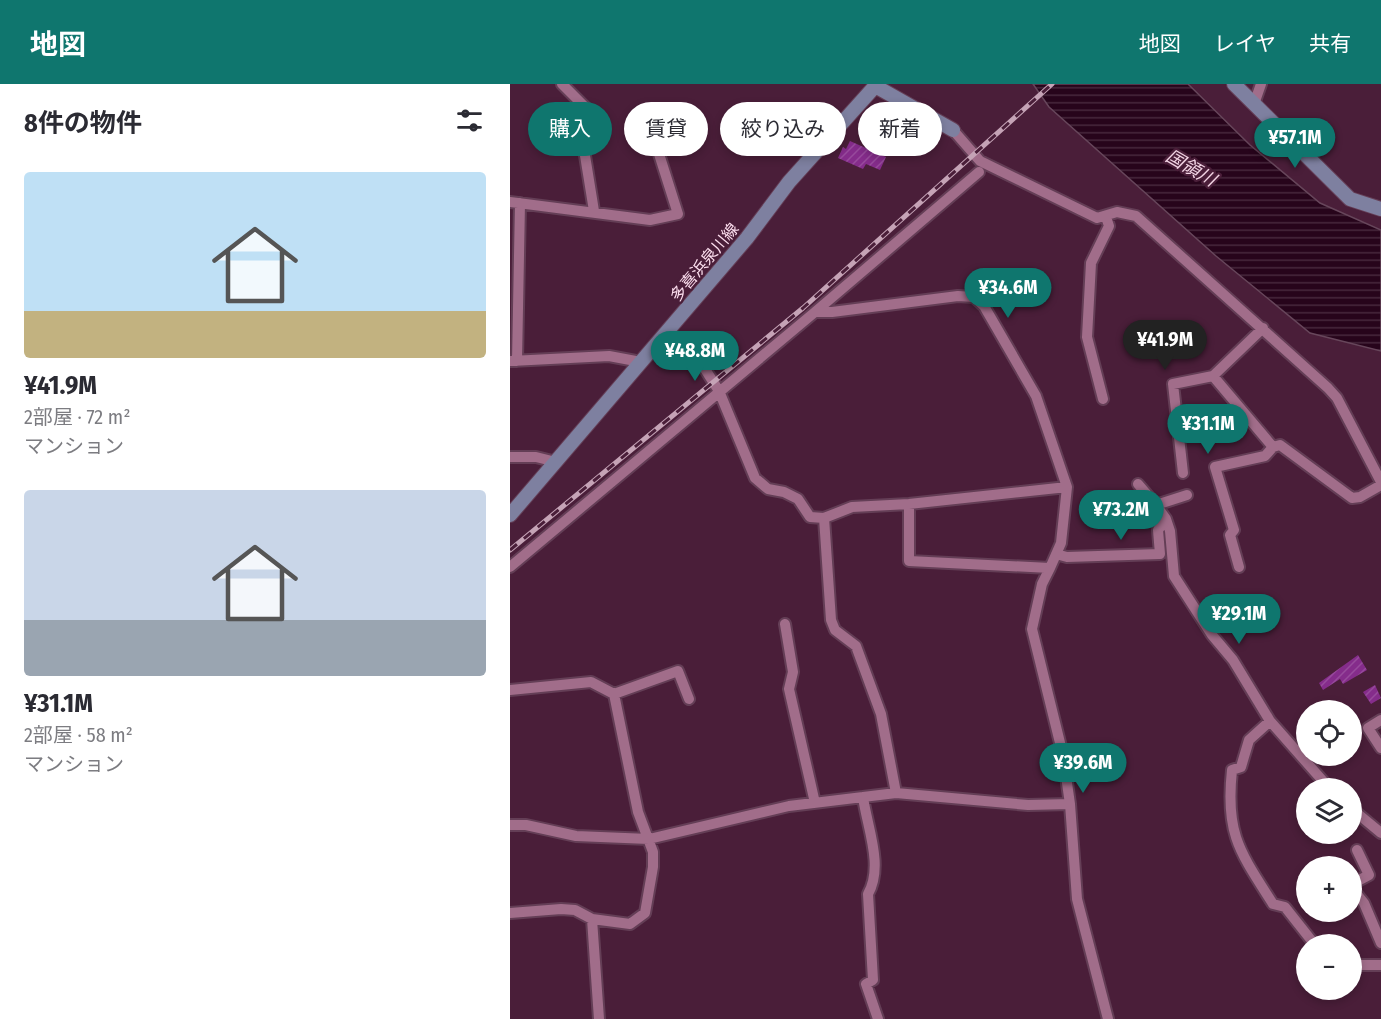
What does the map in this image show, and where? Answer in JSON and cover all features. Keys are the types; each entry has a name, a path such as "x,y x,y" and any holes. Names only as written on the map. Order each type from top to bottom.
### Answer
{"main road":[{"path":"1234,84 1350,199 1381,209"},
{"path":"875,85 953,130"},
{"name":"多喜浜泉川線","path":"510,515 747,238 789,182 875,85"}],"street":[{"path":"562,84 603,125 582,137 594,211"},
{"path":"1254,104 1261,84"},
{"path":"953,130 980,161 1097,218 1118,212 1136,216 1263,328 1337,398 1381,484 1360,497 1352,498 1280,445 1273,447 1265,456 1215,467 1234,530 1230,535 1239,567"},
{"path":"641,362 609,356 514,361 515,202 650,220 678,214 660,156"},
{"path":"510,567 979,172"},
{"path":"1103,399 1087,337 1091,263 1109,226 1106,217"},
{"path":"815,312 832,312 958,296 974,297 984,306 1036,396 1067,487 1061,543 1042,584 1032,629 1063,755 1070,804 1077,899 1108,1019"},
{"path":"1183,473 1173,384 1213,376 1263,328"},
{"path":"653,348 664,355 696,355 719,391 755,478 768,489 784,492 798,499 810,517 824,518 852,507 909,504 1067,487"},
{"path":"1213,376 1273,447"},
{"path":"510,457 536,457 556,462"},
{"path":"1138,484 1166,519 1170,531 1174,576 1212,635 1233,660 1270,721 1320,778"},
{"path":"1156,505 1187,495"},
{"path":"909,504 909,561 1050,568"},
{"path":"824,518 831,620 835,630 856,646 880,714 896,793"},
{"path":"1056,554 1067,557 1160,554 1158,530 1166,519"},
{"path":"785,624 793,672 789,689 816,802"},
{"path":"510,690 591,682 614,694 678,671 689,699"},
{"path":"510,913 575,910 592,919 630,924 645,913 653,867 649,839 638,812 614,694"},
{"path":"1381,720 1368,728 1381,748"},
{"path":"1270,721 1249,740 1241,767 1232,770 1228,803 1240,853 1274,904 1285,907 1306,934"},
{"path":"510,825 526,825 576,836 649,839 816,802 896,793 1028,805 1070,804"},
{"path":"863,797 876,866 873,884 868,894 873,980 866,984 878,1019"},
{"path":"1362,817 1381,833"},
{"path":"1357,850 1360,856"},
{"path":"1362,860 1369,875 1362,880"},
{"path":"1362,900 1381,943"},
{"path":"592,919 599,1019"},
{"path":"1362,965 1381,965"}],"water":[{"name":"国領川","path":"1033,84 1188,84 1250,145 1320,203 1381,230 1381,351 1310,333 1216,256 1049,107"}],"building":[{"path":"850,141 858,145 858,156 886,157 880,170 866,164 863,169 838,158 846,156 846,149"},
{"path":"1358,655 1367,670 1343,684 1340,679 1323,690 1319,683"},
{"path":"1375,685 1381,698 1371,704 1363,692"}],"railway":[{"path":"510,550 803,308 1052,84"}]}
